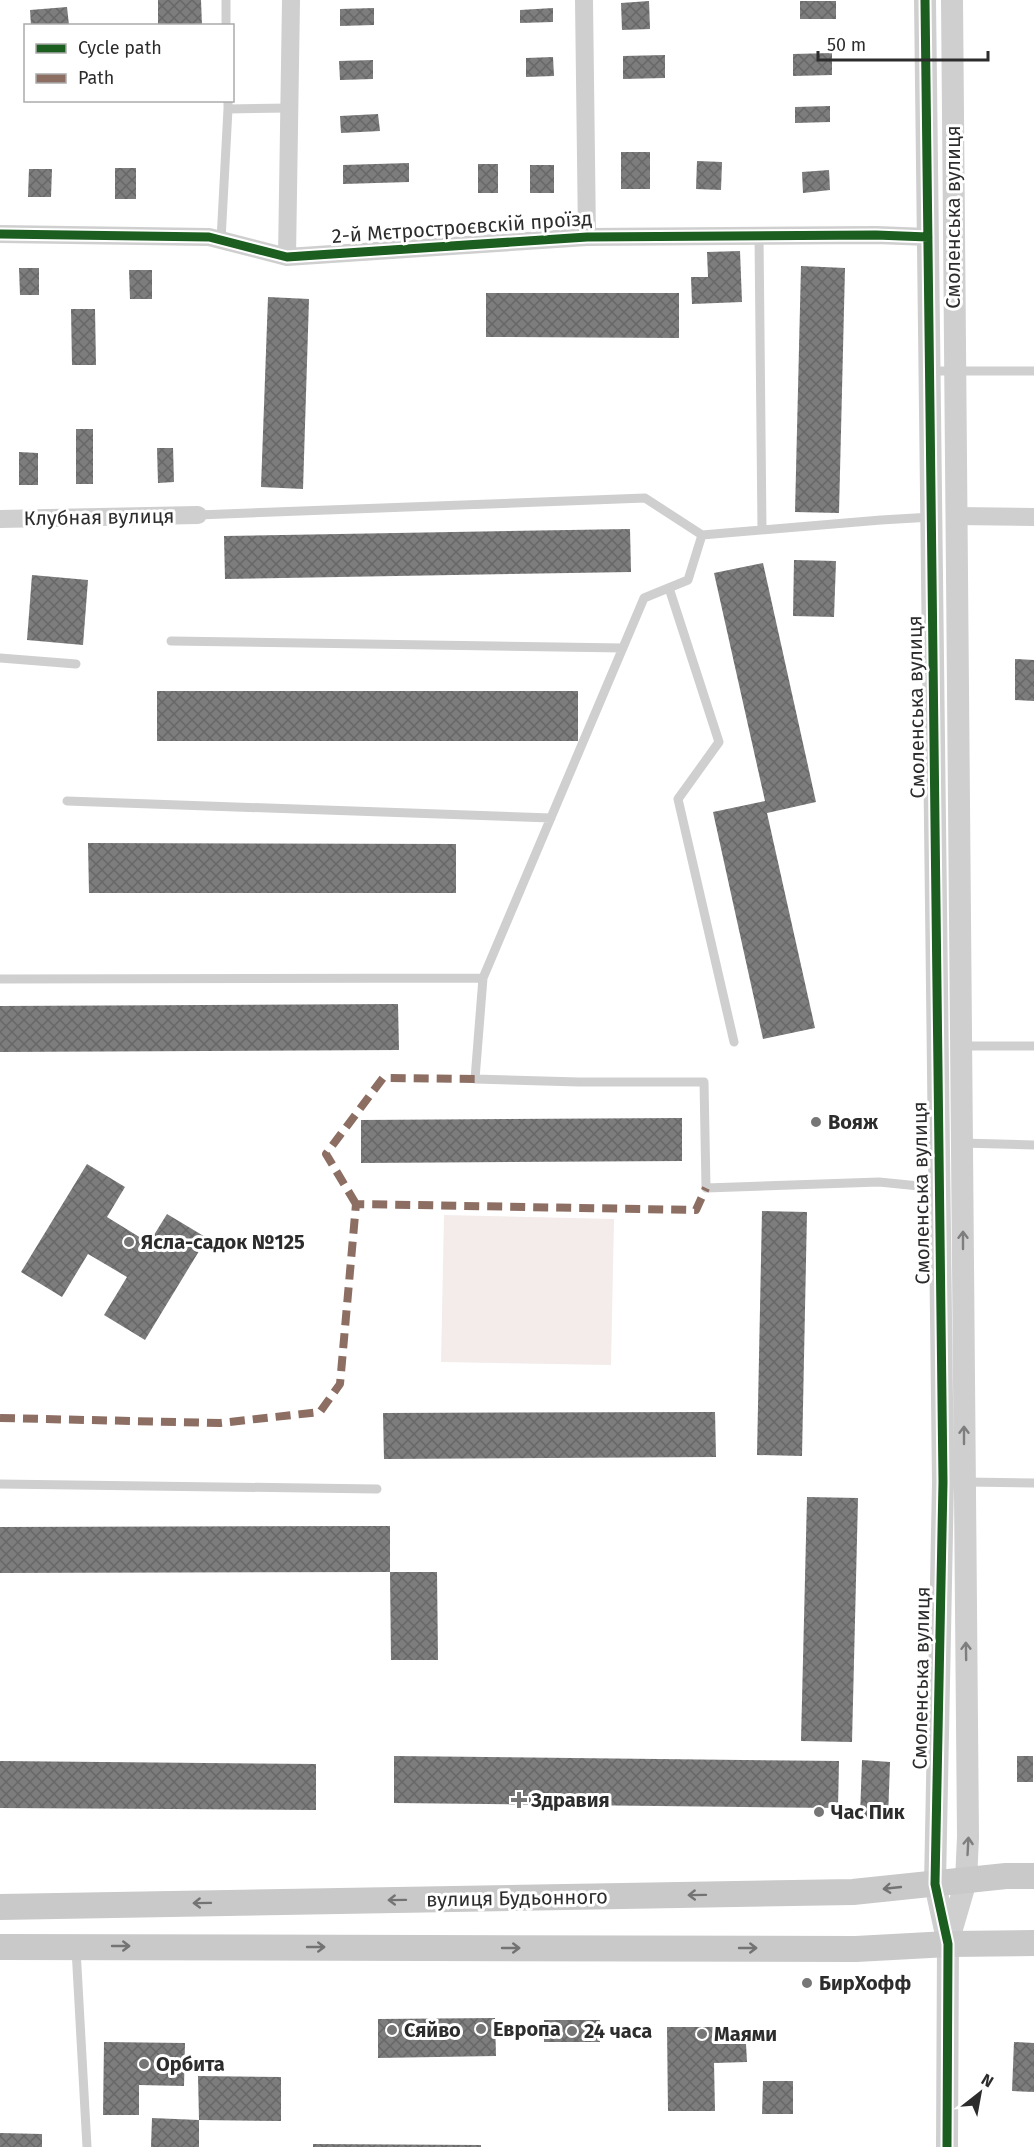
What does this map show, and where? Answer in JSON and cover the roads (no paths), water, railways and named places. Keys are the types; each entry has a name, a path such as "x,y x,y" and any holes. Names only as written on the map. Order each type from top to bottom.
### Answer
{"main road":[{"name":"вулиця Будьонного","path":"0,1907 841,1892 1006,1876 1034,1876"},
{"path":"0,1947 856,1948 1034,1943"}],"street":[{"path":"287,257 291,0"},
{"path":"584,0 587,237"},
{"name":"Смоленська вулиця","path":"925,0 939,1188 968,1825 966,1881 948,1944"},
{"name":"Смоленська вулиця","path":"947,2147 948,1944 935,1884 954,1482 962,1143 952,0"},
{"name":"2-й Мєтростроєвскій проїзд","path":"0,234 209,237 287,257 587,237 928,237"},
{"name":"Клубная вулиця","path":"0,519 198,515"},
{"path":"956,516 1034,517"}],"lane":[{"path":"226,0 226,24"},
{"path":"221,240 228,105 289,108"},
{"path":"759,236 762,530"},
{"path":"930,371 1034,372"},
{"path":"198,515 645,498 702,535 932,517"},
{"path":"702,535 688,580 644,598 483,978 476,1079 704,1082 705,1188 879,1182 939,1188"},
{"path":"669,588 719,742 678,799 734,1042"},
{"path":"171,641 623,648"},
{"path":"0,658 76,664"},
{"path":"67,801 551,818"},
{"path":"0,979 483,978"},
{"path":"961,1046 1034,1046"},
{"path":"962,1143 1034,1145"},
{"path":"954,1482 1034,1483"},
{"path":"0,1484 377,1488"},
{"path":"76,1946 87,2147"}],"place":[{"name":"Вояж","path":"816,1122"},
{"name":"Ясла-садок №125","path":"129,1242"},
{"name":"Здравия","path":"519,1800"},
{"name":"Час Пик","path":"819,1812"},
{"name":"БирХофф","path":"807,1983"},
{"name":"Европа","path":"481,2029"},
{"name":"Сяйво","path":"392,2030"},
{"name":"24 часа","path":"572,2031"},
{"name":"Маями","path":"702,2034"},
{"name":"Орбита","path":"144,2064"}]}
